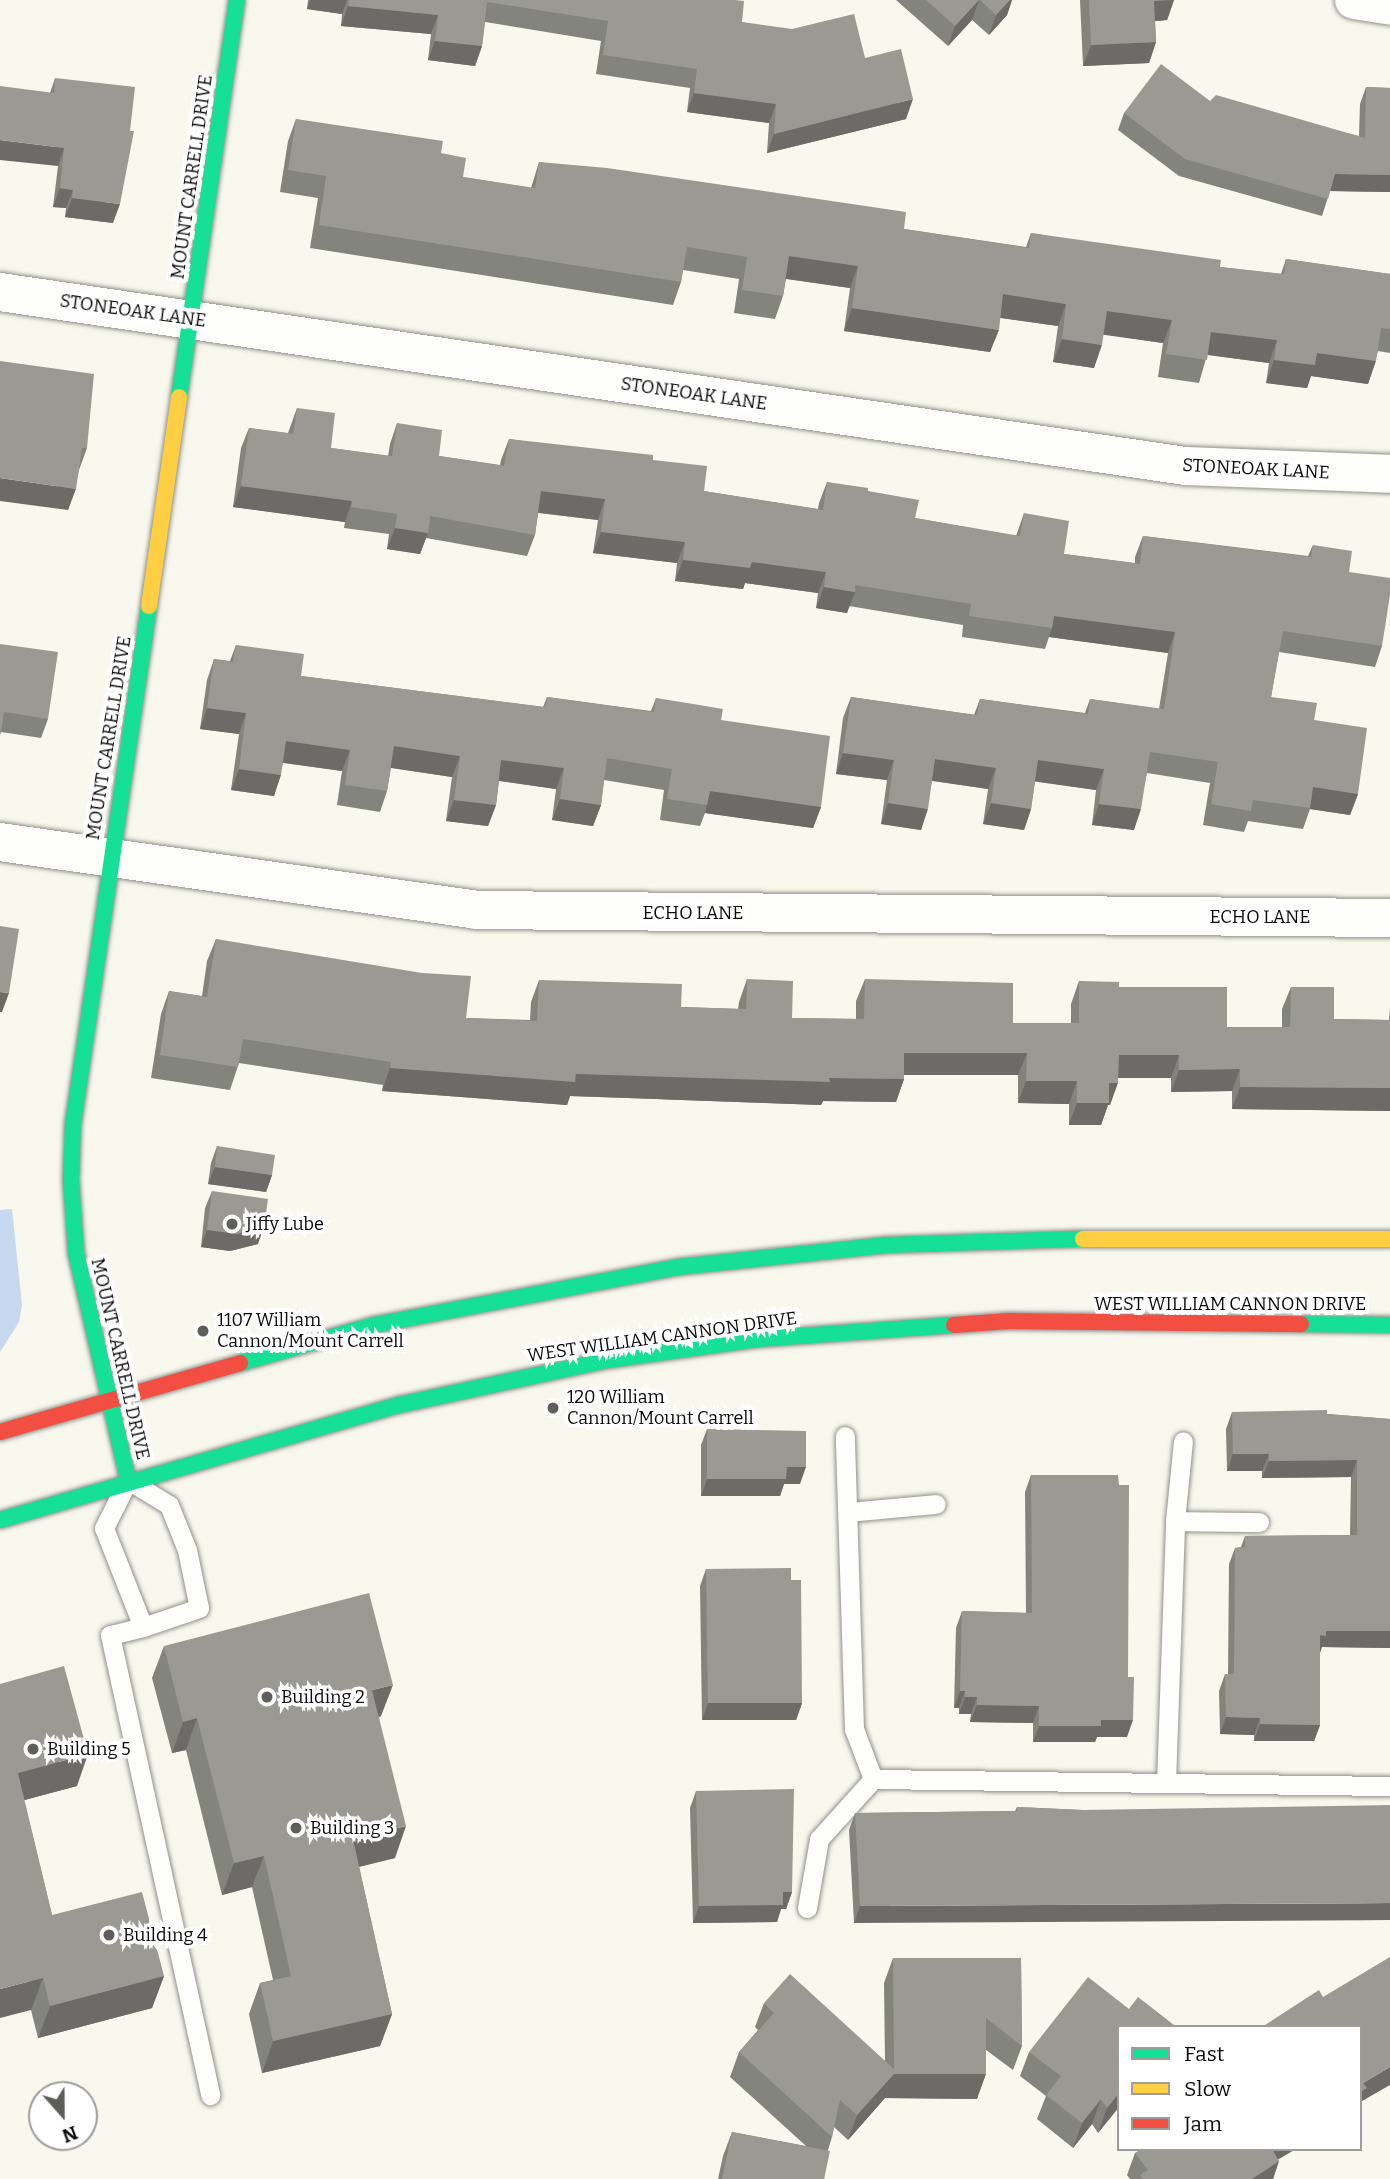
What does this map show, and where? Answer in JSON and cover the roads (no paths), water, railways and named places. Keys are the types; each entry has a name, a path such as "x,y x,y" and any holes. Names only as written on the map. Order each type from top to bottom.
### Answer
{"main road":[{"name":"MOUNT CARRELL DRIVE","path":"128,1480 76,1253 71,1180 73,1124 237,0"},
{"path":"0,1432 387,1322 678,1267 887,1245 1000,1239 1390,1239"},
{"name":"WEST WILLIAM CANNON DRIVE","path":"0,1520 128,1480 399,1405 517,1378 758,1339 1009,1321 1390,1325"}],"street":[{"path":"1354,0 1390,6"},
{"name":"STONEOAK LANE","path":"0,292 1186,466 1390,474"},
{"name":"ECHO LANE","path":"0,842 475,910 1390,918"}],"lane":[{"path":"845,1436 854,1728 873,1779"},
{"path":"1166,1783 1175,1521 1183,1441"},
{"path":"143,1627 104,1528 128,1480 169,1505 187,1550 199,1608 143,1627 110,1635 210,2095"},
{"path":"848,1512 936,1504"},
{"path":"1175,1521 1259,1522"},
{"path":"807,1908 819,1839 873,1779 1390,1786"}],"water":[{"path":"12,1209 22,1305 19,1322 0,1352 0,1210"}],"place":[{"name":"Jiffy Lube","path":"232,1224"},
{"name":"1107 William Cannon/Mount Carrell","path":"203,1331"},
{"name":"120 William Cannon/Mount Carrell","path":"553,1408"},
{"name":"Building 2","path":"267,1697"},
{"name":"Building 5","path":"33,1749"},
{"name":"Building 3","path":"296,1828"},
{"name":"Building 4","path":"109,1935"}]}
